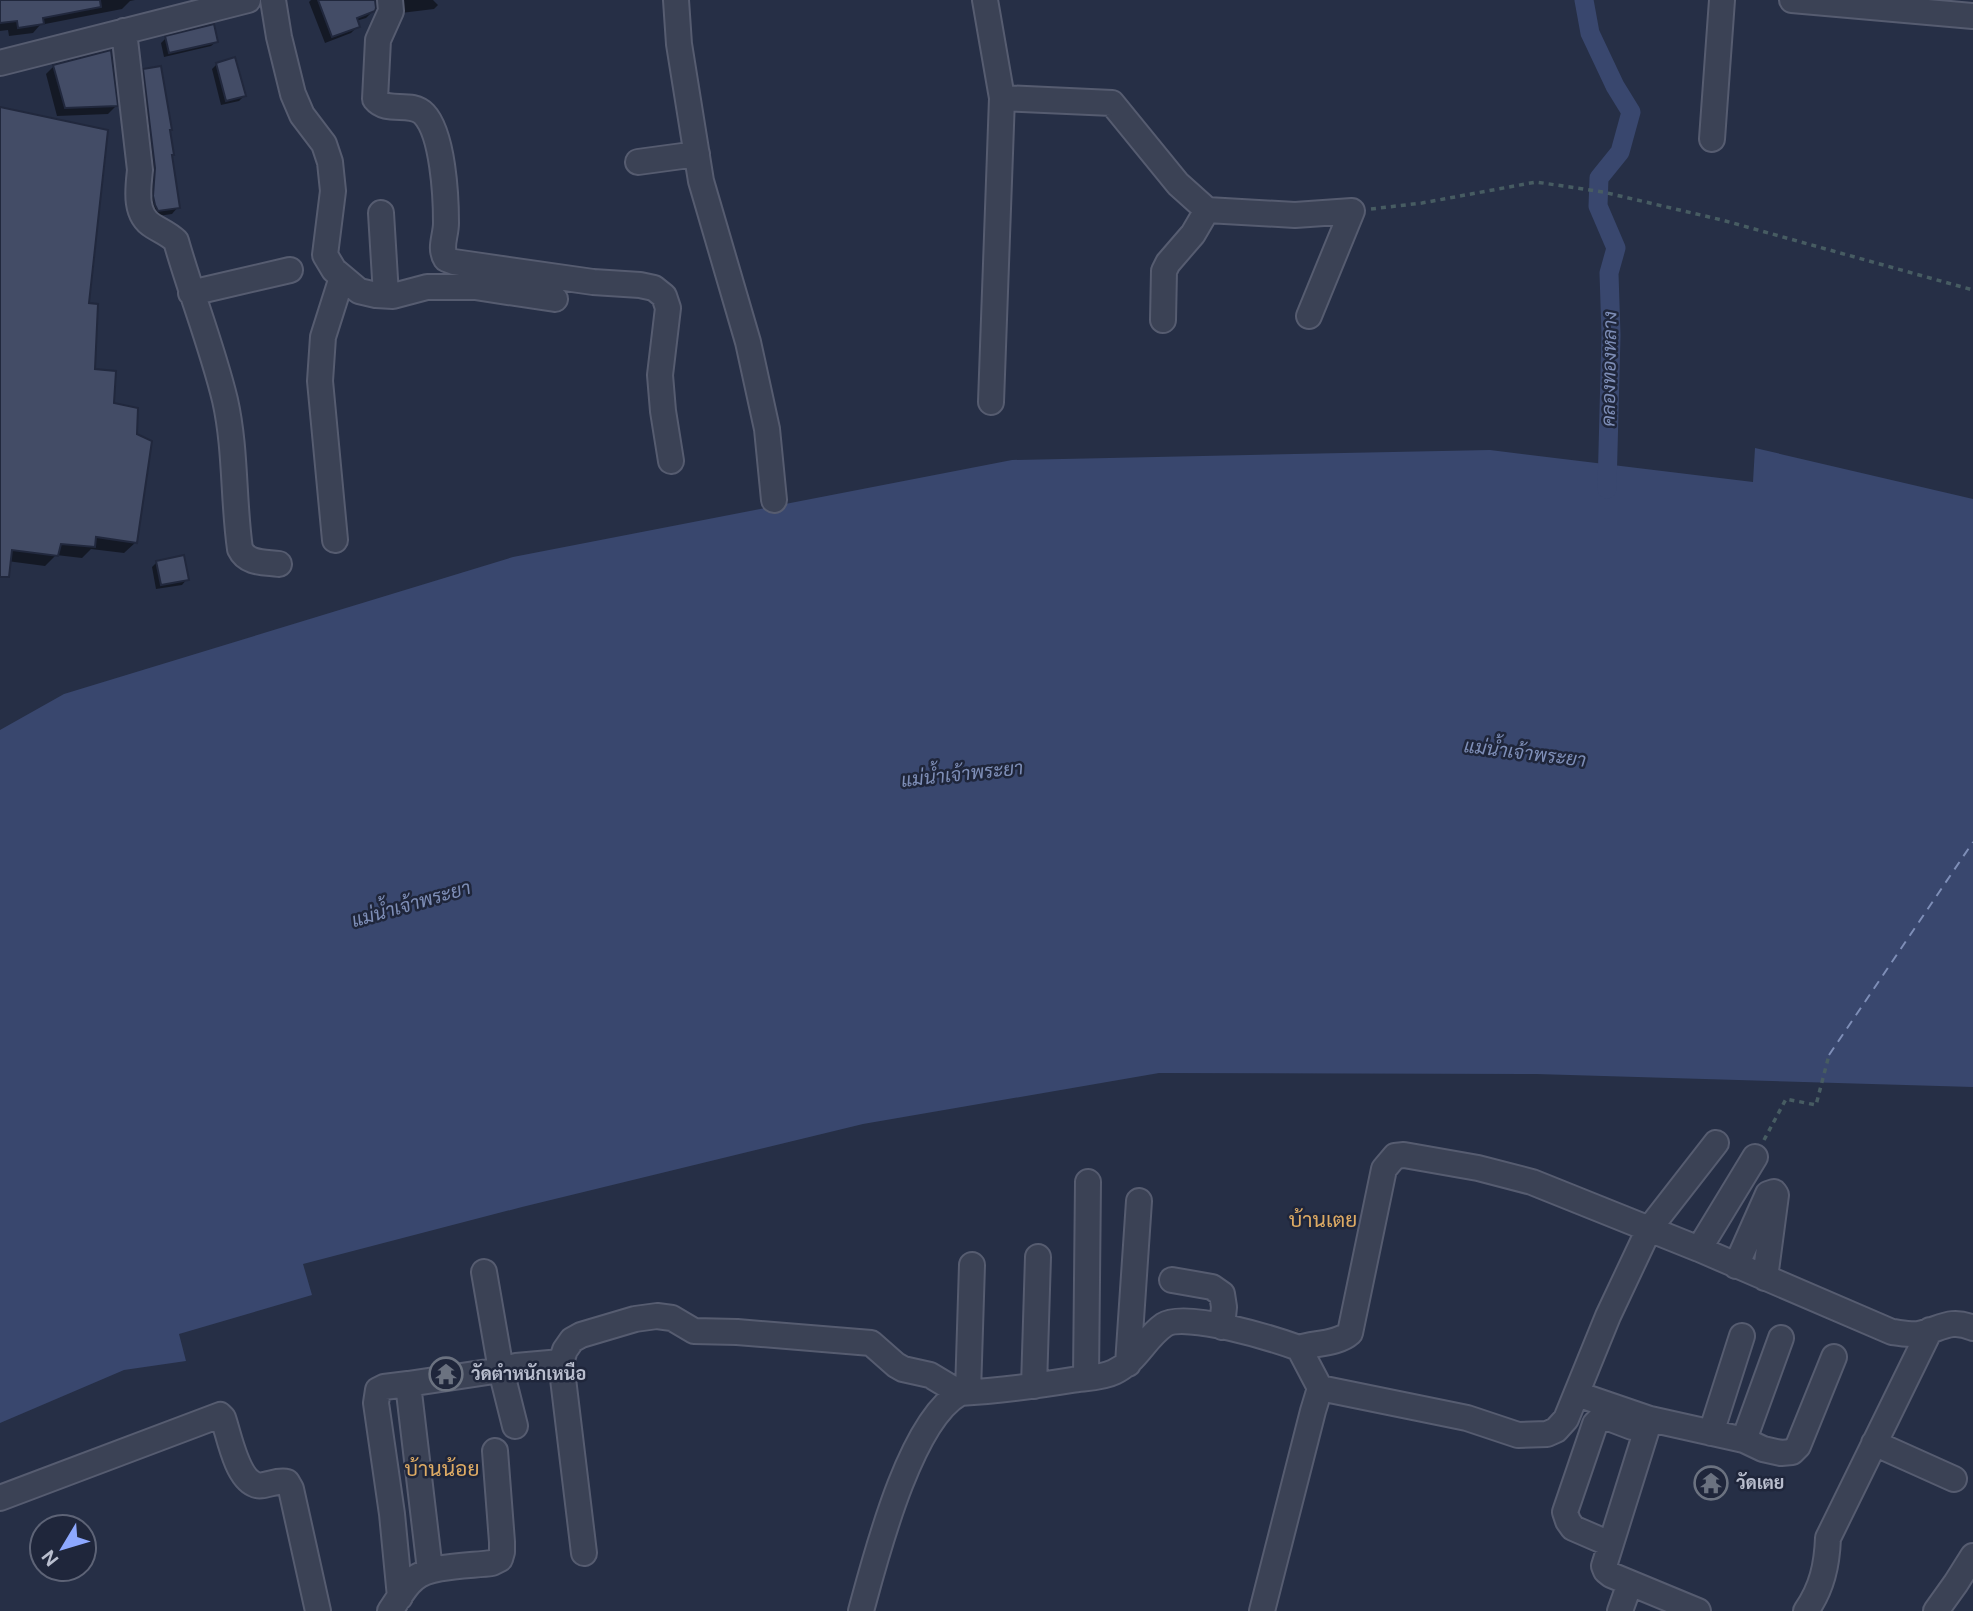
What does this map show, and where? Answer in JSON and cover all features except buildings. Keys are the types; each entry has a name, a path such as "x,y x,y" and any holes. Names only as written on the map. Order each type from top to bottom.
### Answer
{"street":[{"path":"273,0 293,94 302,115 324,144 330,162 333,191 325,256 342,277 359,291 393,296 427,287 475,287 555,299"},
{"path":"390,0 391,11 378,40 375,99 386,107 401,105 417,109 424,113 432,126 441,153 446,225 442,253 446,260 593,282 640,285 654,288 664,296 668,308 660,375 671,461"},
{"path":"676,0 701,181 748,342 767,429 774,500"},
{"path":"985,0 1002,97 991,402"},
{"path":"1712,139 1722,0"},
{"path":"1807,1 1973,16"},
{"path":"0,63 237,2"},
{"path":"124,31 140,170 141,215 146,222 170,234 176,241 212,353 225,402 235,470 240,549 243,555 253,561 279,564"},
{"path":"1002,97 1112,103 1178,184 1207,210 1295,215 1352,211 1309,316"},
{"path":"638,162 697,154"},
{"path":"1163,320 1164,271 1193,234 1207,210"},
{"path":"382,213 386,295"},
{"path":"191,293 290,270"},
{"path":"335,540 320,381 323,337 342,277"},
{"path":"1320,1388 1467,1418 1518,1435 1546,1434 1556,1430 1566,1419 1608,1316 1649,1229 1716,1143"},
{"path":"861,1611 881,1538 902,1481 921,1439 941,1408 952,1397 964,1392 1034,1386 1112,1374 1128,1364 1164,1325 1176,1320 1271,1338 1299,1348 1347,1336 1350,1333 1384,1169 1395,1156 1437,1160 1532,1182 1699,1249 1892,1332 1918,1334 1957,1323 1973,1328"},
{"path":"1699,1249 1755,1157"},
{"path":"1086,1378 1088,1182"},
{"path":"1736,1266 1768,1194 1774,1192 1776,1195 1765,1278"},
{"path":"1128,1364 1139,1201"},
{"path":"1034,1386 1038,1257"},
{"path":"964,1392 972,1265"},
{"path":"484,1272 501,1370 515,1426"},
{"path":"1172,1280 1212,1287 1222,1294 1222,1327"},
{"path":"584,1553 561,1362 572,1340 581,1335 635,1319 657,1316 672,1318 694,1331 872,1343 896,1365 930,1374 964,1392"},
{"path":"1806,1611 1820,1587 1828,1538 1930,1330"},
{"path":"1711,1433 1742,1336"},
{"path":"1744,1440 1781,1338"},
{"path":"1262,1611 1320,1388 1299,1348"},
{"path":"1610,1544 1573,1528 1567,1521 1565,1512 1595,1424 1600,1419 1711,1433 1744,1440 1763,1449 1781,1453 1792,1452 1798,1446 1834,1357"},
{"path":"395,1604 383,1447 376,1403 378,1390 526,1365 561,1362"},
{"path":"408,1384 430,1570"},
{"path":"1577,1394 1648,1426"},
{"path":"0,1498 220,1416 244,1475 254,1484 281,1480 287,1482 291,1489 318,1611"},
{"path":"1648,1426 1604,1566 1606,1571 1630,1583 1698,1611"},
{"path":"383,1447 414,1440"},
{"path":"1874,1443 1954,1479"},
{"path":"395,1604 416,1576 430,1570 492,1563 500,1559 501,1525 495,1451"},
{"path":"1936,1611 1973,1556"},
{"path":"1620,1611 1630,1583"}],"path":[{"path":"1352,211 1422,203 1536,182 1603,192 1723,220 1973,290"},
{"path":"1755,1157 1786,1099 1816,1105 1829,1055"}],"water":[{"name":"แม่น้ำเจ้าพระยา","path":"1755,448 1973,499 1973,1087 1536,1074 1159,1073 863,1124 522,1207 303,1264 312,1295 179,1334 186,1361 124,1370 0,1423 0,730 64,694 513,557 1012,460 1490,450 1753,482"}],"waterway":[{"name":"คลองทองหลาง","path":"1584,0 1590,33 1615,86 1631,112 1620,152 1599,178 1598,206 1616,248 1609,273 1611,335 1607,489"}],"ferry route":[{"path":"1829,1055 1973,842"}],"place":[{"name":"วัดตำหนักเหนือ","path":"446,1374"},
{"name":"วัดเตย","path":"1711,1483"}],"district":[{"name":"บ้านเตย","path":"1323,1220"},
{"name":"บ้านน้อย","path":"442,1469"}]}
